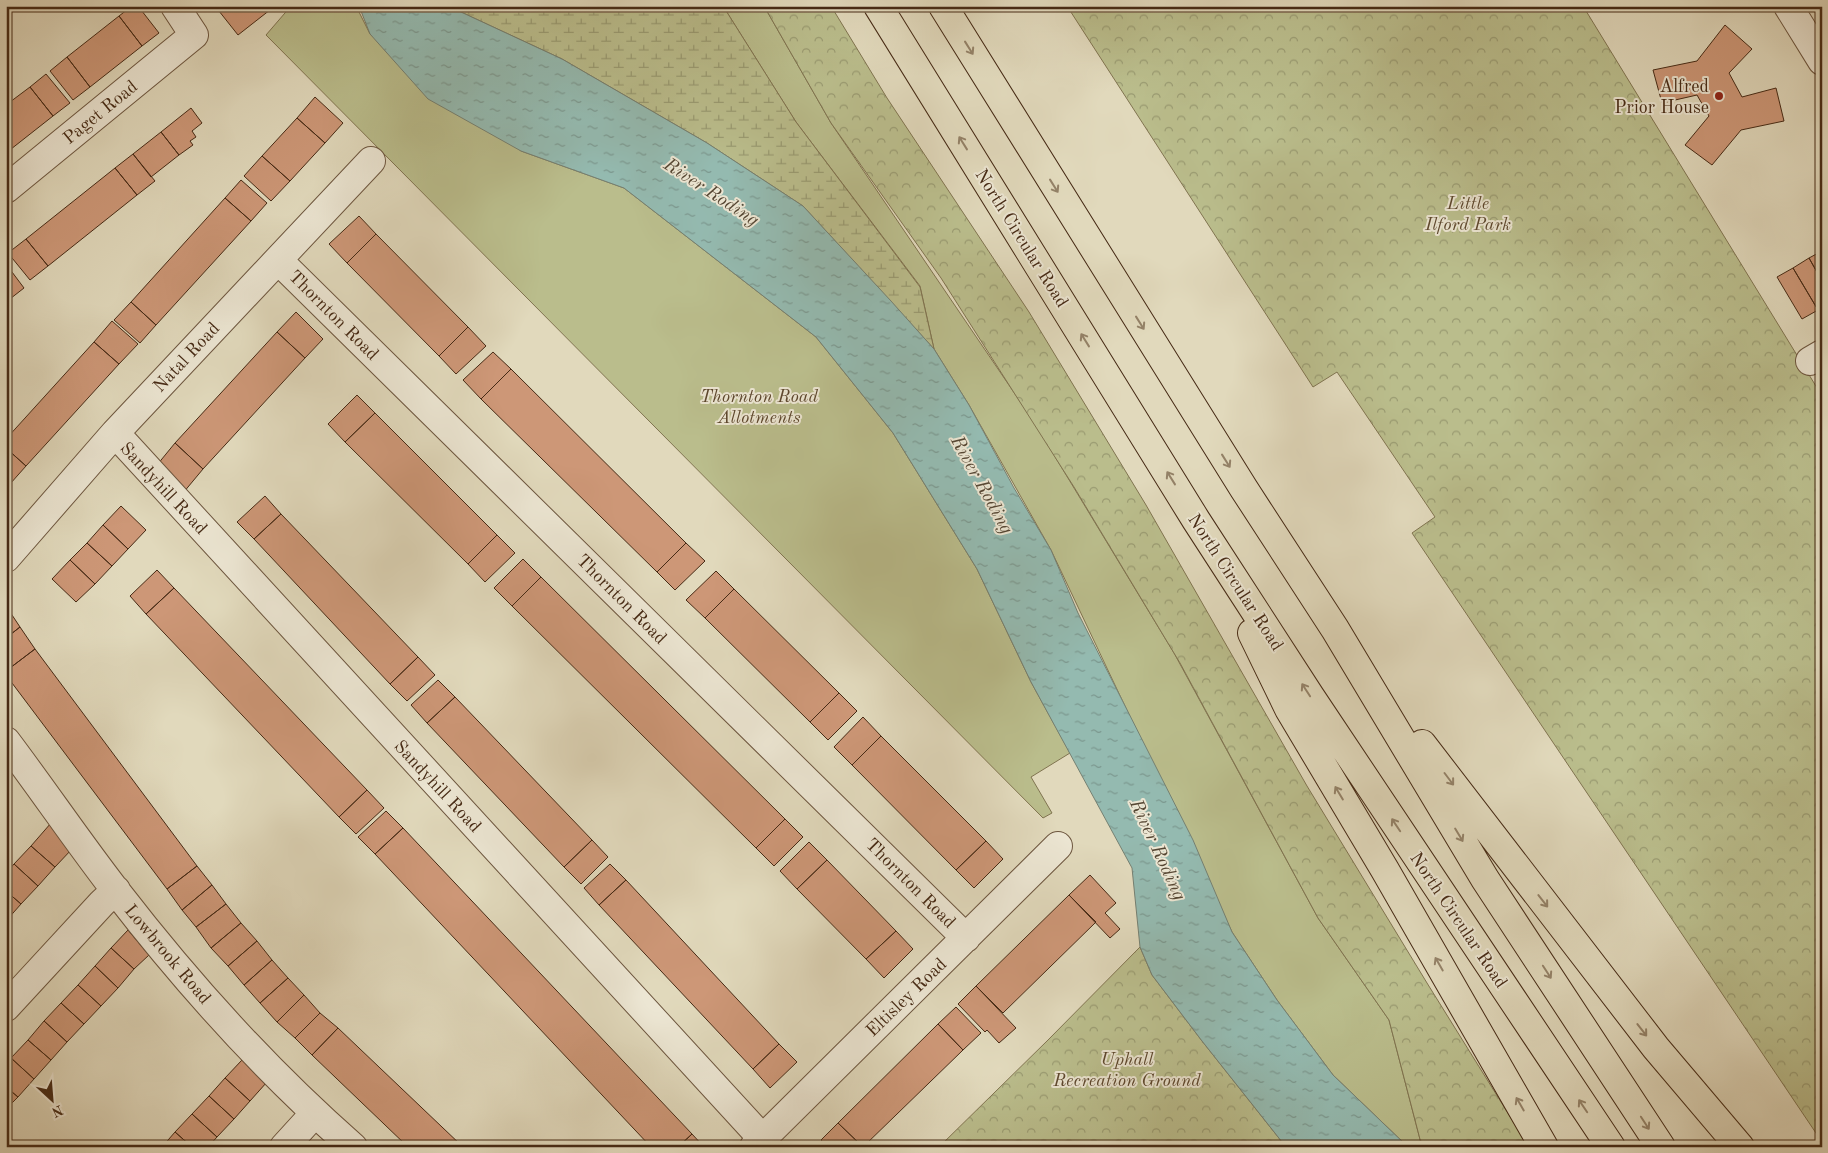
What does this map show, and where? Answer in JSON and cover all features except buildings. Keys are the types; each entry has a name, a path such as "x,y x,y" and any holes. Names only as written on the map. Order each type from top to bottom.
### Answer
{"highway":[{"name":"North Circular Road","path":"878,6 1196,520 1310,696 1610,1147"},
{"path":"943,6 1238,481 1335,629 1486,879 1661,1147"},
{"path":"1196,520 1289,708 1385,870 1544,1147"},
{"path":"1335,629 1512,863 1656,1048 1740,1147"}],"street":[{"name":"Paget Road","path":"6,189 194,35 175,6"},
{"path":"1788,6 1822,61"},
{"name":"Natal Road","path":"6,558 114,433 371,161"},
{"name":"Thornton Road","path":"278,260 966,938"},
{"name":"Sandyhill Road","path":"114,433 758,1142"},
{"name":"Lowbrook Road","path":"6,741 116,890 188,981 260,1059 353,1147"},
{"name":"Eltisley Road","path":"758,1142 1058,846"},
{"path":"6,1007 116,890"},
{"path":"284,1147 315,1113"}],"green space":[{"name":"Thornton Road Allotments","path":"291,6 356,6 370,34 521,151 624,188 816,337 893,433 977,569 1031,682 1070,753 1031,777 1052,813 1043,818 266,35"},
{"path":"448,6 723,6 796,122 920,287 934,349 803,206 707,143 562,59"},
{"path":"723,6 764,6 831,123 1034,422 1174,653 1318,918 1389,1020 1422,1147 1408,1147 1333,1075 1277,1000 1232,932 1051,550 969,405 934,349 920,286 796,122"},
{"path":"764,6 831,6 887,98 1029,312 1146,505 1307,786 1529,1147 1422,1147 1389,1020 1318,918 1180,663 1074,487 941,278 831,123"},
{"name":"Little Ilford Park","path":"1067,6 1583,6 1822,396 1822,1142 1412,533 1435,517 1337,372 1313,387"},
{"name":"Uphall Recreation Ground","path":"1140,947 1152,975 1286,1147 939,1147 1048,1040"}],"water":[{"name":"River Roding","path":"359,6 448,6 562,59 707,143 803,206 891,301 934,349 969,405 1014,488 1051,550 1078,613 1193,840 1232,932 1277,1000 1333,1075 1408,1147 1286,1147 1152,975 1140,947 1132,868 1031,682 977,569 893,433 816,337 624,188 521,151 428,99 370,34"}],"place":[{"name":"Alfred Prior House","path":"1719,96"}]}
